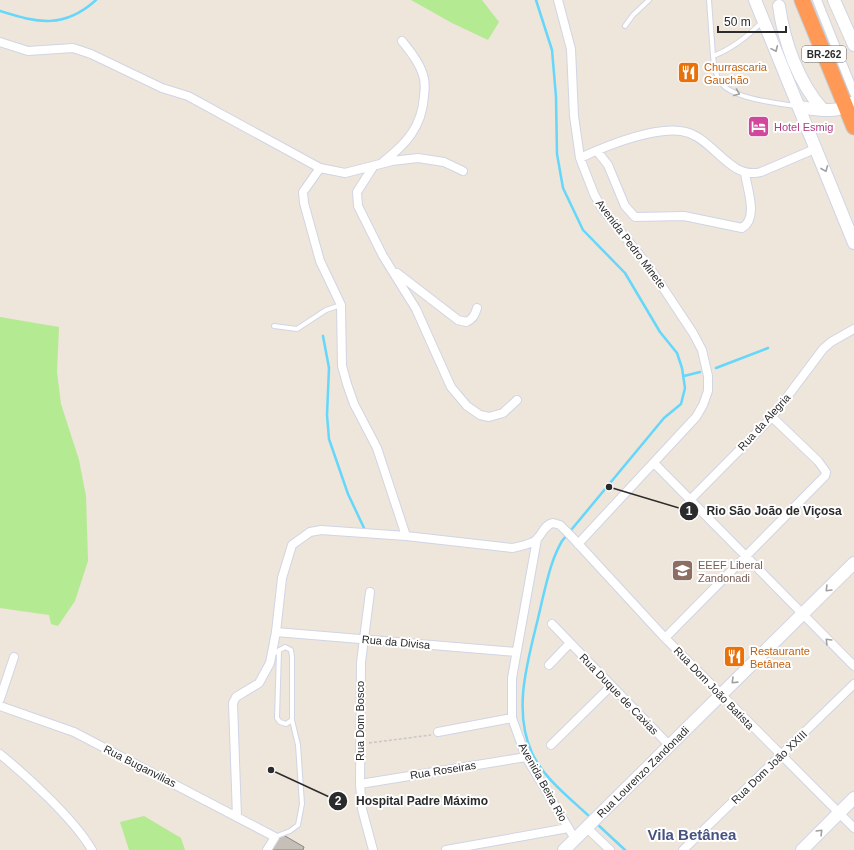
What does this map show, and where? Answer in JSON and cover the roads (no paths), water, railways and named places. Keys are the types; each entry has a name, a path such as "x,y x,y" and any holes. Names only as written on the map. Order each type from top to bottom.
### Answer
{"highway":[{"name":"BR-262","path":"802,0 850,105 854,127"}],"street":[{"path":"755,0 817,148 854,243"},
{"path":"817,0 854,93"},
{"path":"834,0 854,44"},
{"name":"Avenida Pedro Minete","path":"561,1 571,50 574,116 580,158 594,194 601,207 650,268 693,333 702,350 706,364 708,391 703,405 696,417 578,544"},
{"path":"763,21 781,3"},
{"path":"781,3 782,24 797,68 812,98 823,110"},
{"path":"402,41 422,72 424,92 421,115 415,130 405,144 376,166 360,186 356,199 365,222 390,268 416,309 451,386 467,406 480,415 489,417 503,413 517,400"},
{"path":"0,42 28,51 73,48 91,54 162,88 188,96 320,168 345,173 403,159 425,159 452,164 464,171"},
{"path":"800,107 832,111 850,105"},
{"path":"580,158 641,136 678,130 696,136 745,174 752,175 817,148"},
{"path":"597,151 608,165 628,212 635,217 641,218 684,216 742,228 747,225 751,216 745,174"},
{"path":"320,168 303,192 304,203 320,261 341,305 343,319 342,359 347,384 354,404 377,448 406,536"},
{"path":"390,268 458,320 466,322 469,321 474,315 476,308"},
{"name":"Rua da Alegria","path":"690,500 772,417 823,349 831,342 854,329"},
{"path":"665,638 816,487 825,476 826,472 824,468 772,417"},
{"path":"654,463 854,666"},
{"name":"Rua Dom João Batista","path":"537,539 547,525 553,523 560,525 665,638 780,756 854,828"},
{"path":"237,817 233,703 236,697 259,683 267,671 276,652 276,632 282,578 287,555 292,545 310,532 321,530 406,536 512,548 527,544 537,539"},
{"name":"Avenida Beira Rio","path":"537,539 512,678 512,718 526,757 575,839"},
{"name":"Rua Lourenzo Zandonadi","path":"564,850 669,744 803,615 854,563"},
{"name":"Rua Dom Bosco","path":"370,592 361,662 360,784 362,808 374,850"},
{"name":"Rua Duque de Caxias","path":"552,624 669,744"},
{"name":"Rua da Divisa","path":"276,632 516,652"},
{"path":"549,665 570,643"},
{"path":"0,699 14,657"},
{"path":"551,745 611,686"},
{"name":"Rua Dom João XXIII","path":"683,850 853,687"},
{"name":"Rua Buganvilias","path":"0,706 74,732 275,837"},
{"path":"435,733 512,718"},
{"path":"0,754 15,766 68,819 86,840 92,850"},
{"name":"Rua Roseiras","path":"360,784 526,757"},
{"path":"802,850 854,798"},
{"path":"589,825 610,850"},
{"path":"446,850 568,828"},
{"path":"267,850 275,837"}],"lane":[{"path":"625,26 633,15 649,0"},
{"path":"709,0 712,56 717,77 725,87 755,99 800,107"},
{"path":"712,56 726,50 746,37 763,21"},
{"path":"274,326 297,330 326,310 341,305"},
{"path":"275,837 290,831 298,825 302,804 298,745 292,720 292,657 291,650 285,647 276,652 277,718 280,722 286,724 292,720"}],"waterway":[{"path":"0,11 27,18 50,21 73,16 96,0"},
{"path":"536,0 552,50 556,97 557,154 563,188 583,230 625,273 660,332 677,353 682,368 685,388 681,404 664,418 562,541 550,571 529,658 523,696 523,716 526,735 532,753 543,771 551,780 591,818"},
{"path":"323,336 329,368 327,415 329,439 348,494 364,528"},
{"path":"716,368 768,348"},
{"path":"684,376 700,372"},
{"path":"596,823 625,850"}],"place":[{"name":"Churrascaria Gauchão","path":"688,73"},
{"name":"Hotel Esmig","path":"759,127"},
{"name":"Rio São João de Viçosa","path":"609,487"},
{"name":"EEEF Liberal Zandonadi","path":"682,571"},
{"name":"Restaurante Betânea","path":"734,657"},
{"name":"Hospital Padre Máximo","path":"271,770"}],"district":[{"name":"Vila Betânea","path":"692,835"}]}
